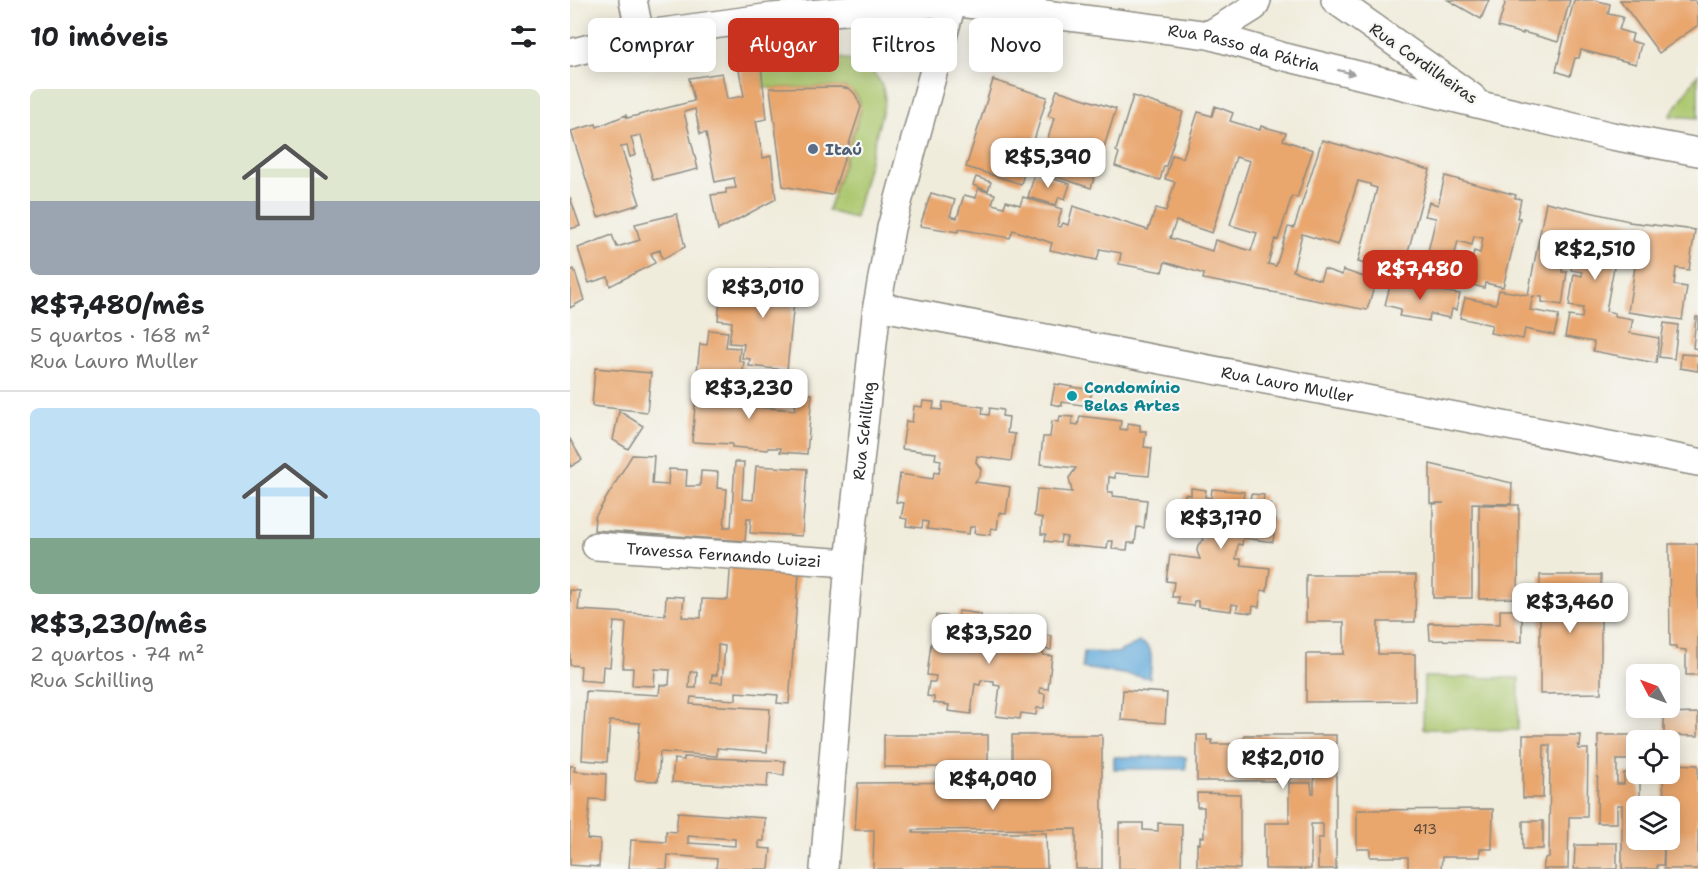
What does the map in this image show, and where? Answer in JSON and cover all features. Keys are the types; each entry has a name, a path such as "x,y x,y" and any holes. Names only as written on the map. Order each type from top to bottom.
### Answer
{"street":[{"path":"633,0 637,18"},
{"path":"1209,35 1254,7 1257,0"},
{"name":"Rua Cordilheiras","path":"1335,0 1485,106"},
{"name":"Rua Passo da Pátria","path":"716,25 772,17 953,1 1209,35 1281,56 1485,106 1612,136 1698,152"},
{"name":"Rua Schilling","path":"824,869 849,563 878,306 891,228 953,1"},
{"name":"Rua Passo da Pátria","path":"570,53 588,48"},
{"name":"Rua Lauro Muller","path":"878,306 1698,462"},
{"name":"Travessa Fernando Luizzi","path":"596,546 849,563"}],"green space":[{"path":"839,58 851,61 851,72 873,72 881,84 885,101 855,218 828,211 860,113 857,97 843,87 763,88 762,72 839,72"},
{"path":"1698,74 1698,118 1670,116"},
{"path":"1424,677 1519,678 1518,730 1423,729"}],"water":[{"path":"1139,642 1148,647 1150,651 1150,678 1082,668 1084,652 1117,653"},
{"path":"1114,757 1186,757 1186,769 1114,769"}],"building":[{"path":"1448,0 1489,0 1481,19"},
{"path":"1506,0 1570,0 1558,42 1498,27"},
{"path":"1574,0 1594,0 1610,4 1608,14 1623,17 1619,30 1633,34 1631,41 1641,44 1636,64 1581,50 1579,58 1575,58 1570,76 1556,71"},
{"path":"1620,0 1695,0 1698,5 1698,25 1659,53"},
{"path":"739,72 762,72 767,119 756,121 763,158 771,156 776,199 718,230 711,195 726,193 726,189 736,188 734,178 715,182 706,133 700,134 695,109 684,112 698,169 653,180 641,135 631,137 636,155 630,157 627,146 621,147 640,204 598,217 571,131 596,124 597,127 626,115 627,118 694,101 689,78 722,73 727,99 744,96"},
{"path":"993,80 1047,97 1021,184 966,167"},
{"name":"Itaú","path":"840,87 850,89 861,107 833,193 831,195 783,186 770,88"},
{"path":"1057,90 1116,109 1091,188 1038,171 1039,168 1033,166 1041,140 1047,142 1054,118 1048,116"},
{"path":"1133,96 1183,112 1160,180 1115,166 1119,153 1116,151"},
{"path":"1215,106 1233,113 1230,121 1260,130 1261,126 1286,133 1283,140 1313,150 1297,198 1292,196 1278,240 1275,239 1268,264 1276,266 1288,227 1294,228 1322,140 1430,170 1402,274 1358,262 1377,188 1370,184 1358,181 1338,245 1302,234 1293,271 1320,280 1324,269 1342,275 1343,270 1376,281 1367,310 1203,279 1204,274 1165,262 1162,272 1119,264 1121,253 1100,249 1097,260 1050,250 1052,243 1013,230 1010,238 959,229 958,232 920,226 931,193 955,200 950,216 957,218 964,195 976,198 978,189 995,194 992,204 1004,207 1006,201 1020,205 1023,197 1062,209 1057,226 1061,227 1063,223 1068,225 1073,206 1148,230 1156,208 1166,211 1175,182 1165,179 1172,155 1183,158 1198,112 1212,116","holes":["1236,157 1250,161 1230,225 1257,233 1251,251 1215,240 1212,251 1170,238 1176,221 1212,233"]},
{"path":"1035,173 1070,184 1065,199 1059,197 1056,205 1028,197"},
{"path":"1445,176 1516,195 1515,198 1521,199 1517,218 1520,218 1503,287 1485,283 1484,288 1466,283 1474,251 1480,253 1483,238 1474,236 1472,245 1458,241 1451,270 1447,269 1446,273 1428,269 1429,265 1425,264 1436,218 1425,216 1429,202 1438,205"},
{"path":"976,177 991,182 988,191 973,185"},
{"path":"570,197 580,226 570,229"},
{"path":"1546,202 1629,222 1695,230 1689,270 1676,268 1674,285 1687,287 1682,320 1628,312 1636,260 1624,258 1625,246 1618,245 1606,311 1615,313 1615,316 1633,319 1630,333 1659,338 1656,363 1593,351 1594,342 1565,337 1569,316 1582,318 1583,308 1569,306 1574,274 1582,276 1582,272 1571,270 1572,262 1563,261 1562,272 1567,272 1562,305 1542,302 1542,297 1533,296 1530,310 1559,315 1554,335 1525,329 1523,339 1490,333 1492,325 1460,318 1465,298 1496,304 1499,290 1528,295"},
{"path":"677,214 685,247 662,259 660,250 651,253 655,263 610,286 608,277 589,283 578,248 612,235 617,247 640,240 635,224"},
{"path":"574,269 584,300 570,308 570,271"},
{"path":"768,269 797,272 787,370 749,366 750,359 742,358 744,344 729,343 732,322 718,320 720,301 735,302 736,288 743,289 744,284 750,285 751,280 759,280 760,274 768,275"},
{"path":"1392,278 1408,282 1407,286 1460,294 1456,310 1452,309 1450,318 1430,314 1429,321 1399,316 1401,309 1385,305"},
{"path":"1696,317 1698,317 1698,349 1693,348"},
{"path":"1664,323 1678,325 1674,359 1659,357"},
{"path":"709,330 728,332 726,347 740,348 739,361 744,362 742,377 697,372 700,344 707,345"},
{"path":"1681,354 1698,355 1698,371 1680,368"},
{"path":"595,368 651,373 647,412 592,406"},
{"path":"697,382 726,385 726,388 751,387 750,400 756,400 756,407 795,410 796,393 812,394 807,454 780,452 781,448 768,448 768,450 732,447 732,444 692,442"},
{"name":"Condomínio Belas Artes","path":"1055,384 1092,390 1089,406 1062,402 1062,406 1051,404"},
{"path":"923,401 934,402 933,409 942,410 943,402 983,407 982,414 989,415 990,408 1003,410 1002,416 1009,417 1007,433 1015,434 1011,461 977,456 976,462 981,469 975,482 1010,487 1006,514 999,513 997,529 991,528 990,535 974,533 975,527 970,527 969,534 927,529 928,522 923,521 922,528 906,526 907,519 901,518 904,503 896,502 900,474 933,479 934,472 939,473 941,460 935,459 936,453 902,449 906,421 912,422 914,406 922,407"},
{"path":"619,411 643,426 628,449 613,440"},
{"path":"1060,416 1073,417 1072,424 1078,425 1080,416 1121,421 1120,429 1127,430 1128,423 1140,425 1140,431 1146,431 1144,447 1152,448 1149,476 1115,473 1115,478 1109,477 1108,492 1113,492 1113,496 1147,500 1144,528 1137,527 1135,543 1128,543 1127,550 1112,549 1113,541 1108,541 1107,549 1065,545 1067,537 1061,536 1060,543 1045,541 1046,534 1041,534 1042,518 1034,516 1037,489 1072,492 1069,478 1076,468 1040,464 1043,437 1050,437 1052,421 1059,422"},
{"path":"570,439 582,460 570,467"},
{"path":"632,455 654,456 652,484 668,485 669,469 687,470 686,486 700,486 701,471 718,472 717,488 727,489 724,527 731,527 735,462 744,462 742,499 753,500 756,466 807,469 802,536 750,533 751,518 747,518 745,541 594,530 595,517"},
{"path":"1430,464 1512,483 1511,504 1472,503 1472,598 1433,598 1433,504 1444,503 1430,503"},
{"path":"1191,488 1206,490 1205,497 1211,498 1212,489 1244,492 1243,500 1250,501 1251,494 1264,495 1263,503 1271,504 1269,519 1276,520 1273,542 1243,538 1242,545 1238,544 1236,559 1241,559 1241,565 1270,568 1267,591 1261,590 1259,607 1253,606 1252,613 1236,611 1238,605 1232,604 1231,611 1198,607 1198,601 1194,601 1193,606 1178,604 1179,597 1172,597 1174,582 1166,581 1170,555 1200,559 1197,551 1198,545 1204,535 1172,531 1175,509 1183,510 1185,494 1191,495"},
{"path":"1479,505 1519,505 1518,598 1479,599"},
{"path":"1669,544 1698,544 1698,675 1686,675 1686,650 1670,646"},
{"path":"731,559 747,560 746,570 799,573 789,704 777,703 778,695 736,692 736,700 691,697 690,704 770,709 767,752 717,748 717,756 660,752 658,781 635,780 640,723 610,721 607,762 582,760 586,691 659,695 660,685 669,685 670,670 655,669 654,686 632,685 633,668 623,668 626,623 614,622 610,667 603,666 602,682 580,680 581,666 570,665 570,590 580,591 578,610 665,615 666,596 684,597 682,617 701,618 702,599 728,600","holes":["718,645 725,646 722,683 711,682 712,675 717,675","690,672 697,672 696,688 689,688"]},
{"path":"1306,575 1416,575 1415,622 1378,622 1378,654 1415,654 1415,701 1306,702 1306,654 1344,654 1344,622 1306,622"},
{"path":"1540,575 1601,575 1601,693 1540,694"},
{"path":"1500,610 1522,610 1522,642 1430,640 1429,623 1500,624"},
{"path":"959,611 981,614 978,643 982,644 988,639 995,640 1000,647 1004,647 1008,617 1030,619 1029,626 1045,628 1044,635 1052,636 1051,650 1044,649 1043,655 1052,656 1048,689 1040,688 1040,693 1045,694 1044,708 1037,708 1036,715 1021,713 1020,719 996,716 1000,686 994,685 994,681 981,680 980,685 975,684 971,714 948,711 949,705 934,703 934,697 927,696 929,682 935,682 936,676 927,675 931,643 939,644 940,637 933,637 936,615 958,618"},
{"path":"1123,690 1167,693 1165,723 1121,720"},
{"path":"1698,713 1698,736 1680,735 1680,730 1664,730 1664,718 1680,718 1680,714"},
{"path":"884,735 988,735 988,767 884,767"},
{"path":"1012,735 1102,735 1102,869 1076,869 1076,829 913,830 913,833 1046,833 1047,869 873,869 874,830 855,830 858,783 1012,782"},
{"path":"1197,735 1207,735 1207,740 1212,740 1212,744 1238,744 1239,739 1244,739 1244,735 1336,735 1336,869 1318,869 1318,838 1323,838 1323,824 1311,824 1311,869 1265,869 1265,823 1289,823 1289,783 1311,783 1312,793 1314,793 1314,746 1312,746 1311,769 1289,769 1289,781 1197,781"},
{"path":"1523,735 1581,735 1578,749 1588,749 1587,817 1569,817 1568,869 1543,869 1545,858 1549,857 1550,745 1544,745 1543,798 1523,798"},
{"path":"1598,735 1626,735 1626,760 1617,760 1617,784 1624,784 1624,773 1626,773 1626,784 1640,784 1640,796 1626,796 1626,850 1664,850 1663,865 1657,865 1657,869 1622,869 1622,805 1617,805 1617,823 1597,823"},
{"path":"684,757 785,761 784,775 768,773 767,787 672,782 674,759 684,760"},
{"path":"1680,764 1698,765 1698,869 1664,869 1664,850 1680,850 1680,796 1664,796 1663,784 1680,784"},
{"path":"570,766 575,766 574,771 606,774 605,800 590,799 587,839 600,840 599,867 570,865"},
{"path":"1197,793 1240,794 1240,869 1197,867 1197,843 1200,844 1200,837 1204,837 1204,807 1197,807"},
{"path":"1493,809 1492,849 1480,849 1480,857 1442,857 1441,869 1408,869 1408,857 1370,857 1370,849 1357,849 1357,810"},
{"path":"678,812 765,818 764,841 759,841 759,848 771,849 769,869 716,869 717,859 668,855 667,869 629,869 631,840 666,842 666,831 676,832","holes":["688,836 735,839 735,846 688,843"]},
{"path":"1523,821 1543,821 1543,849 1523,849"},
{"path":"1119,823 1143,823 1143,830 1158,831 1158,823 1182,824 1181,869 1119,869"},
{"path":"1597,843 1617,843 1617,869 1574,869 1575,845 1597,845"}],"place":[{"name":"Itaú","path":"813,149"},
{"name":"Condomínio Belas Artes","path":"1072,396"}]}
